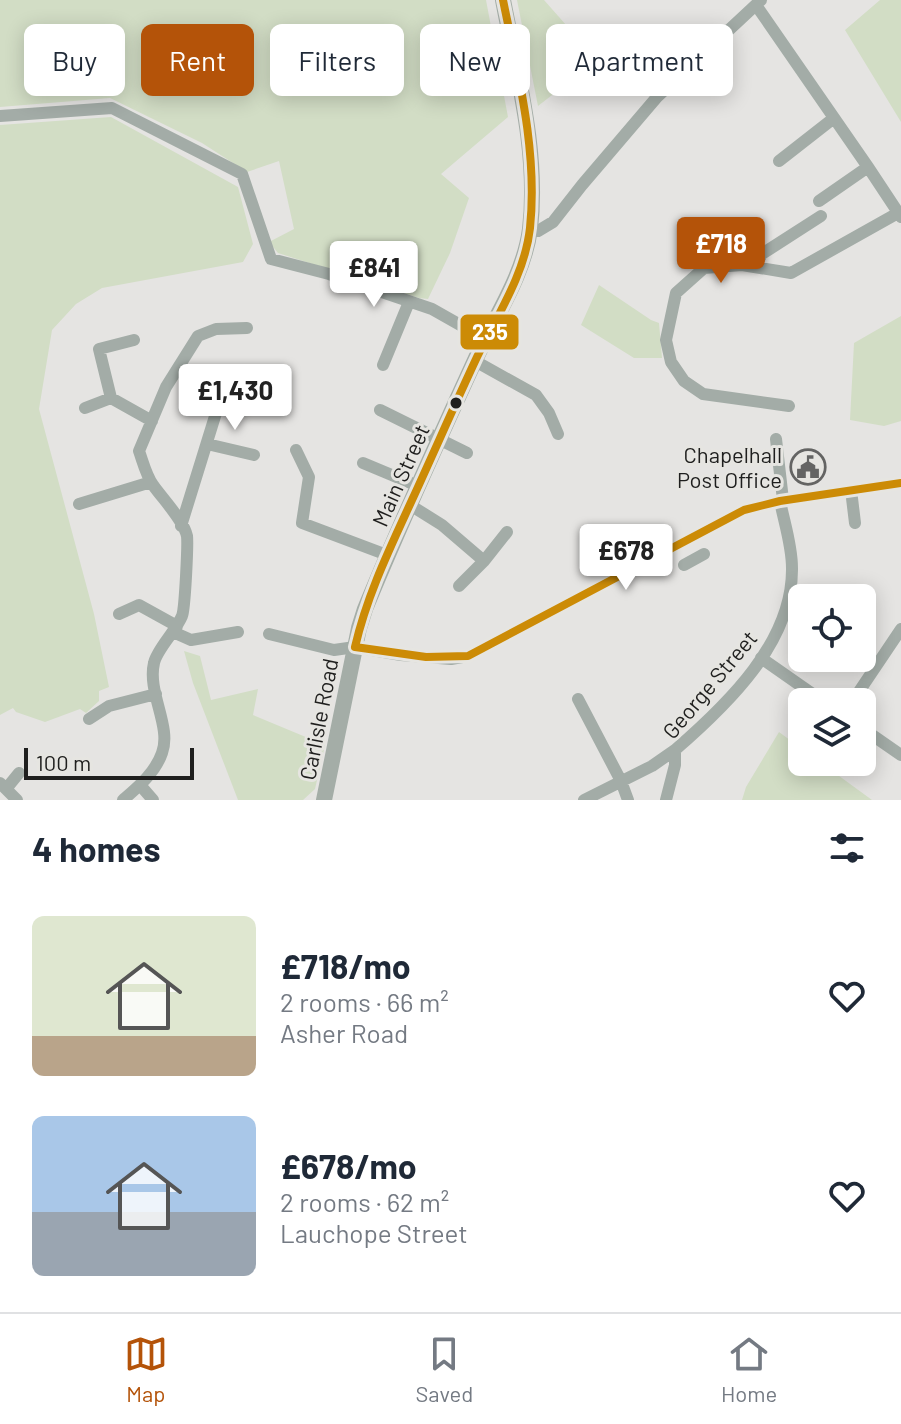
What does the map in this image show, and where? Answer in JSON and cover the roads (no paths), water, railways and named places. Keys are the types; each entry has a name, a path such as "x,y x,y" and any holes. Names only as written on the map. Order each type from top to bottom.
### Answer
{"main road":[{"name":"Main Street","path":"355,647 365,609 387,555 526,250 532,197 530,158 503,0"},
{"name":"Carlisle Road","path":"324,800 355,647"}],"street":[{"path":"530,230 538,231 553,222 657,97 758,3 900,215 791,273 742,265 704,268 676,293 666,340 671,362 684,381 703,394 789,406"},
{"path":"0,116 112,108 242,174 271,259 329,274 432,309 485,339"},
{"path":"779,161 834,118"},
{"path":"819,201 868,167"},
{"path":"754,267 762,254 821,216"},
{"path":"383,365 409,302"},
{"path":"123,800 140,785 163,752 164,733 156,694 154,661 184,613 187,535 171,507 151,482 139,451 166,387 198,336 216,329 247,328"},
{"path":"134,340 99,349 111,398 152,421"},
{"path":"475,361 536,395 549,413 558,434"},
{"path":"85,408 111,398"},
{"path":"380,410 467,453"},
{"path":"181,526 216,413"},
{"name":"George Street","path":"666,800 675,765 675,750 724,703 761,658 783,619 792,566 776,439"},
{"path":"207,444 254,455"},
{"path":"296,450 309,477 302,523 387,555"},
{"path":"363,463 418,486"},
{"path":"79,504 151,482"},
{"path":"269,634 334,650 355,647 451,659 468,656 744,510 782,500 901,483"},
{"path":"851,490 855,523"},
{"path":"410,505 442,525 484,561"},
{"path":"459,586 507,532"},
{"path":"684,565 704,554"},
{"path":"119,614 139,605 191,640 238,632"},
{"path":"861,688 901,629"},
{"path":"761,658 804,688"},
{"path":"102,693 109,706"},
{"path":"89,719 109,706 156,694"},
{"path":"578,699 628,800"},
{"path":"876,738 901,755"},
{"path":"584,800 652,766 675,750"},
{"path":"17,800 3,786 19,773"},
{"path":"140,785 153,800"}],"place":[{"name":"Chapelhall Post Office","path":"808,467"}]}
